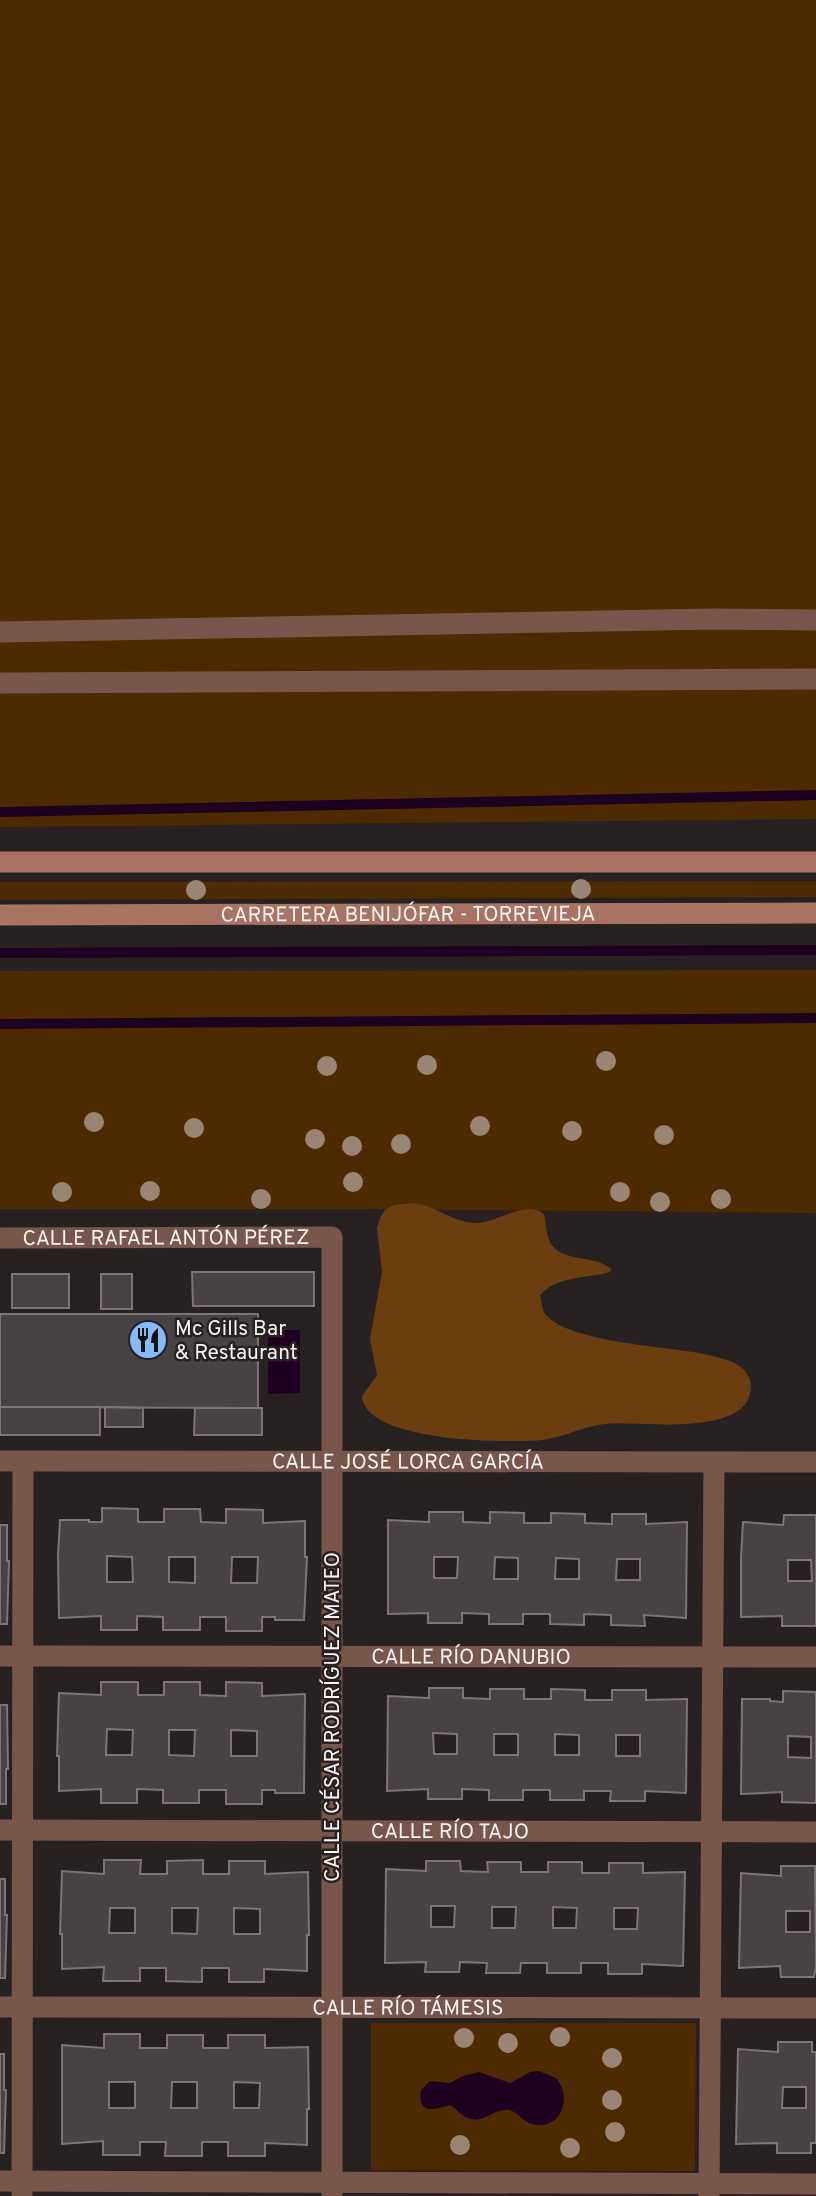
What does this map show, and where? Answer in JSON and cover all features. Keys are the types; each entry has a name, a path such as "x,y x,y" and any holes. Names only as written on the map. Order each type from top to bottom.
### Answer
{"main road":[{"path":"0,862 816,862"},
{"name":"CARRETERA BENIJÓFAR - TORREVIEJA","path":"0,915 816,913"}],"street":[{"path":"0,632 816,620"},
{"path":"0,683 816,679"},
{"name":"CALLE RAFAEL ANTÓN PÉREZ","path":"0,1238 332,1237"},
{"name":"CALLE CÉSAR RODRÍGUEZ MATEO","path":"332,1237 332,2189"},
{"name":"CALLE JOSÉ LORCA GARCÍA","path":"0,1461 816,1462"},
{"path":"22,2189 23,1461"},
{"path":"709,2190 714,1462"},
{"name":"CALLE RÍO DANUBIO","path":"0,1656 816,1657"},
{"name":"CALLE RÍO TAJO","path":"0,1830 816,1832"},
{"name":"CALLE RÍO TÁMESIS","path":"0,2007 816,2008"},
{"path":"0,2181 22,2189 709,2190 816,2184"}],"shaded area":[{"path":"0,0 816,0 816,819 0,827"},
{"path":"816,881 816,897 0,900 0,882"},
{"path":"816,970 816,1213 0,1209 0,971"},
{"path":"414,1203 476,1223 520,1210 537,1210 544,1214 549,1239 555,1249 570,1256 597,1262 612,1270 553,1285 540,1296 546,1315 558,1324 597,1338 704,1354 735,1363 749,1377 751,1383 750,1393 743,1407 728,1416 709,1421 686,1424 604,1424 550,1439 525,1441 441,1437 387,1423 369,1412 362,1396 377,1375 370,1339 382,1272 377,1228 385,1210 394,1205"},
{"path":"268,1330 300,1330 300,1393 268,1394"},
{"path":"371,2023 696,2023 695,2171 371,2170"},
{"path":"539,2071 556,2078 564,2095 564,2103 557,2118 542,2125 532,2124 509,2110 474,2120 450,2105 428,2109 420,2098 421,2090 430,2081 450,2083 479,2072 510,2083 530,2072"}],"building":[{"path":"192,1272 314,1272 314,1306 193,1306"},
{"path":"12,1274 69,1274 69,1308 12,1308"},
{"path":"101,1274 132,1274 132,1309 101,1309"},
{"path":"0,1314 258,1314 258,1408 0,1407"},
{"path":"0,1407 100,1407 100,1435 0,1435"},
{"path":"105,1407 143,1408 143,1427 105,1427"},
{"path":"195,1408 262,1408 262,1435 194,1435"},
{"path":"102,1508 138,1509 138,1522 164,1522 164,1509 200,1509 201,1522 226,1523 226,1509 263,1510 263,1523 305,1521 307,1557 304,1620 262,1617 262,1631 226,1631 226,1617 200,1617 200,1630 163,1630 163,1617 137,1616 137,1630 101,1630 101,1616 59,1618 60,1520 102,1522","holes":["107,1556 132,1557 133,1582 107,1582","169,1557 195,1557 195,1583 169,1582","232,1557 258,1557 257,1583 231,1583"]},
{"path":"429,1512 463,1512 463,1522 490,1523 490,1512 524,1513 524,1523 551,1523 551,1513 585,1514 585,1523 612,1524 612,1514 646,1514 646,1524 687,1522 686,1618 644,1615 645,1626 611,1625 611,1615 584,1614 584,1625 550,1624 550,1614 523,1614 523,1624 489,1624 489,1614 462,1613 462,1623 428,1623 428,1613 388,1614 388,1520 429,1522","holes":["434,1557 458,1557 457,1578 434,1578","495,1557 518,1558 518,1579 494,1579","556,1558 579,1559 579,1579 555,1579","617,1559 640,1559 640,1580 616,1580"]},
{"path":"784,1515 816,1515 816,1626 782,1626 782,1616 741,1617 743,1522 783,1525","holes":["788,1560 811,1560 812,1581 788,1581"]},
{"path":"0,1525 7,1525 7,1624 0,1624"},
{"path":"101,1682 138,1682 138,1695 164,1695 164,1682 200,1682 200,1695 226,1696 226,1682 262,1683 262,1696 305,1694 304,1793 262,1790 262,1804 226,1804 226,1790 199,1790 199,1803 163,1803 163,1790 137,1789 137,1803 101,1803 101,1789 59,1791 59,1693 101,1695","holes":["107,1729 133,1730 132,1755 106,1755","169,1730 195,1730 194,1756 169,1755","231,1730 257,1731 257,1756 231,1756"]},
{"path":"429,1688 463,1688 463,1698 490,1699 490,1689 524,1689 524,1699 551,1699 551,1689 585,1690 585,1700 612,1700 612,1690 646,1690 646,1700 687,1699 686,1793 645,1791 645,1801 610,1801 611,1791 584,1791 584,1800 550,1800 550,1790 523,1790 523,1800 489,1800 489,1790 462,1789 462,1799 428,1799 428,1789 387,1791 388,1696 429,1698","holes":["433,1733 457,1734 457,1754 434,1754","494,1734 518,1734 518,1755 494,1755","555,1734 579,1735 579,1755 555,1755","616,1735 640,1735 640,1756 616,1756"]},
{"path":"783,1691 816,1692 816,1803 782,1802 782,1792 741,1794 742,1699 783,1702","holes":["788,1736 811,1737 811,1758 788,1757"]},
{"path":"0,1705 7,1705 6,1804 0,1804"},
{"path":"104,1860 141,1860 140,1874 167,1874 167,1861 203,1860 203,1874 229,1874 229,1861 265,1861 265,1874 308,1872 307,1971 264,1969 264,1982 229,1982 229,1968 202,1968 202,1982 166,1981 166,1968 140,1968 140,1981 103,1981 104,1967 62,1969 62,1871 104,1874","holes":["110,1908 135,1908 135,1933 109,1933","172,1908 198,1908 197,1934 172,1933","234,1908 260,1909 260,1934 234,1934"]},
{"path":"426,1861 460,1861 461,1871 488,1872 487,1862 521,1862 521,1872 548,1872 548,1862 582,1862 582,1873 609,1873 609,1863 643,1863 643,1873 685,1872 683,1966 642,1964 642,1974 608,1974 608,1963 581,1963 581,1973 547,1973 547,1963 521,1963 520,1973 486,1973 487,1963 460,1962 459,1972 425,1972 426,1962 385,1963 386,1869 426,1871","holes":["431,1906 455,1906 454,1927 431,1927","492,1907 516,1907 515,1928 492,1928","553,1907 577,1908 576,1928 553,1928","614,1908 638,1908 637,1929 614,1929"]},
{"path":"781,1866 815,1866 814,1977 781,1977 780,1966 739,1968 741,1873 781,1876","holes":["786,1911 810,1911 810,1932 786,1932"]},
{"path":"0,1879 5,1879 7,1915 5,1978 0,1978"},
{"path":"104,2034 140,2034 140,2048 167,2048 167,2035 203,2035 203,2048 228,2048 228,2035 265,2035 265,2048 308,2047 307,2145 265,2143 265,2156 228,2156 228,2142 202,2142 202,2156 165,2156 166,2142 140,2142 140,2155 103,2155 103,2141 62,2144 62,2045 104,2048","holes":["109,2082 135,2082 135,2108 109,2108","172,2082 197,2082 197,2108 171,2108","234,2082 260,2083 259,2108 234,2108"]},
{"path":"778,2042 812,2042 812,2052 816,2052 816,2143 811,2143 811,2153 777,2153 777,2143 736,2144 738,2049 778,2052","holes":["783,2087 806,2087 806,2108 782,2108"]},
{"path":"0,2054 4,2054 6,2090 4,2153 0,2153"}],"waterway":[{"path":"0,812 816,795"},
{"path":"0,953 816,950"},
{"path":"0,1024 816,1018"}],"place":[{"name":"Mc Gills Bar & Restaurant","path":"148,1340"}]}
